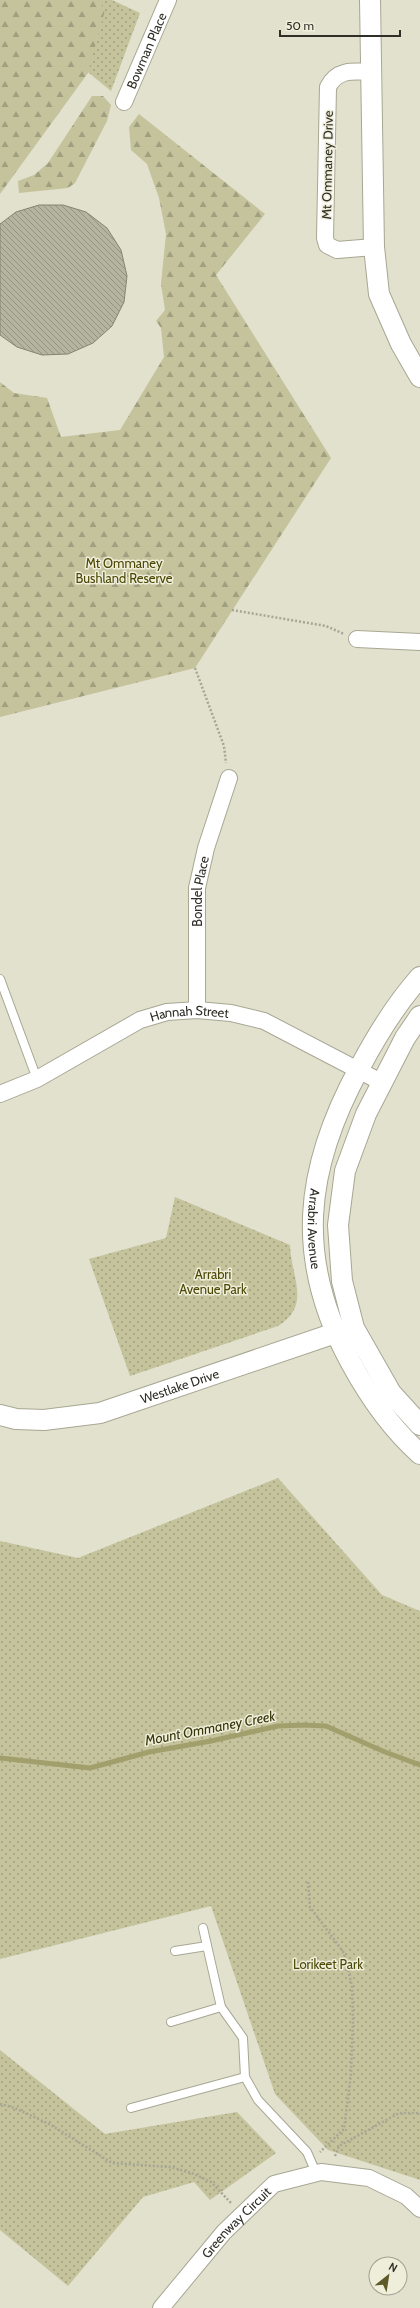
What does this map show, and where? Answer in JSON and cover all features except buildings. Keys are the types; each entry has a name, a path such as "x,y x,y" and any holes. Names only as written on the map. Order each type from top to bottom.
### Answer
{"street":[{"name":"Bowman Place","path":"124,102 168,0"},
{"path":"370,0 374,247 379,294 401,344 420,377"},
{"name":"Mt Ommaney Drive","path":"371,72 341,73 336,76 328,87 326,238 327,244 337,250 374,247"},
{"path":"357,639 420,642"},
{"name":"Bondel Place","path":"197,1010 197,888 206,848 229,778"},
{"name":"Arrabri Avenue","path":"420,977 394,1011 358,1071 329,1132 314,1189 313,1232 319,1283 334,1333 377,1407 405,1441 420,1454"},
{"name":"Hannah Street","path":"0,1094 37,1079 140,1020 167,1012 197,1010 231,1013 264,1021 381,1082"},
{"name":"Arrabri Avenue","path":"420,1016 405,1038 381,1082 366,1114 345,1170 338,1225 342,1281 354,1328 391,1393 420,1425"},
{"name":"Westlake Drive","path":"0,1415 16,1419 44,1420 100,1413 334,1333 354,1328"},
{"name":"Greenway Circuit","path":"161,2308 242,2213 274,2184 313,2166 369,2178 406,2196 420,2209"}],"lane":[{"path":"0,979 37,1079"},
{"path":"202,1928 221,2007 243,2038 245,2077 258,2100 307,2152 313,2166"},
{"path":"175,1951 206,1946"},
{"path":"171,2022 221,2007"},
{"path":"131,2108 245,2077"}],"path":[{"path":"232,610 326,626 357,639"},
{"path":"195,668 224,746 229,778"},
{"path":"308,1882 310,1908 344,1953 352,1986 353,2020 351,2074 344,2129 313,2166"},
{"path":"0,2104 51,2125 112,2162 171,2167 194,2174 211,2182 242,2213"},
{"path":"335,2156 339,2146 399,2113 420,2113"}],"green space":[{"path":"0,0 112,0 140,13 111,91"},
{"path":"0,0 98,0 105,10 88,73 0,194"},
{"path":"92,96 103,96 111,105 107,121 75,183 68,188 19,193 18,181 34,175 48,163"},
{"name":"Mt Ommaney Bushland Reserve","path":"139,114 265,214 216,275 331,458 195,668 0,717 0,382 14,393 47,398 61,437 120,430 164,357 161,328 156,321 165,310 161,284 166,234 159,198 147,164 131,150 129,127"},
{"name":"Arrabri Avenue Park","path":"175,1197 290,1245 296,1280 297,1300 294,1309 288,1318 278,1326 130,1376 89,1259 166,1238"},
{"name":"Lorikeet Park","path":"278,1478 382,1595 420,1611 420,2180 328,2150 275,2094 211,1906 0,1959 0,1541 78,1558"},
{"path":"0,2050 105,2134 237,2112 276,2153 210,2200 194,2182 143,2197 68,2286 0,2230"}],"waterway":[{"name":"Mount Ommaney Creek","path":"0,1758 90,1768 149,1752 211,1741 278,1726 304,1725 326,1726 385,1752 420,1765"}]}
